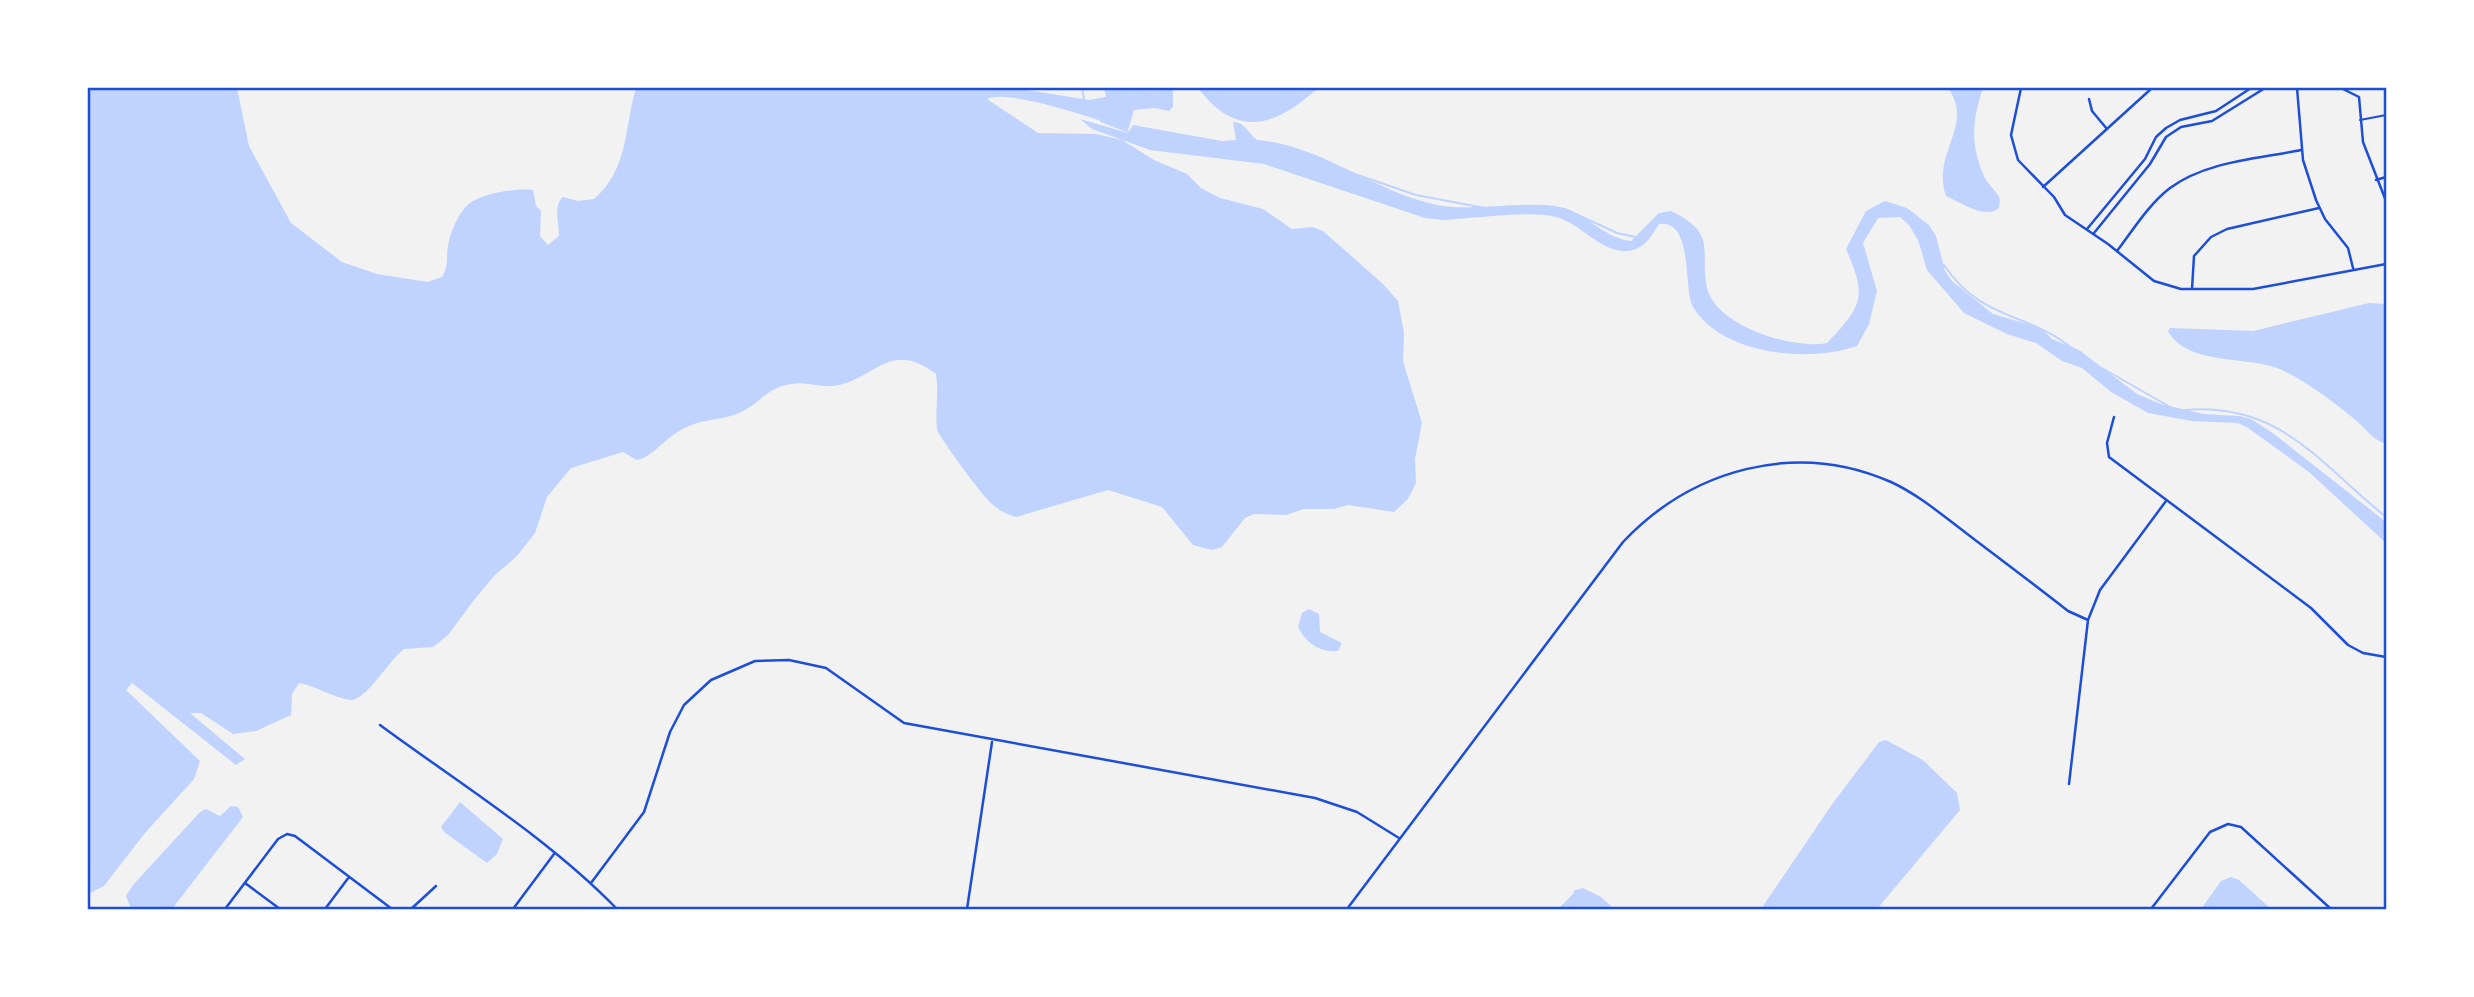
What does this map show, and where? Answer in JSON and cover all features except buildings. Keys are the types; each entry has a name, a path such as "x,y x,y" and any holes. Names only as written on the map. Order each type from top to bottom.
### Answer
{"street":[{"path":"2021,88 2011,130 2012,147 2020,162 2065,215 2094,233 2154,281 2168,287 2192,289 2253,289 2353,268 2386,264"},
{"path":"2043,187 2152,88"},
{"path":"2087,229 2146,159 2156,138 2166,128 2180,120 2216,111 2251,88"},
{"path":"2094,233 2150,164 2166,137 2181,127 2212,121 2265,88"},
{"path":"2297,88 2301,150 2320,208 2348,248 2353,268"},
{"path":"2341,88 2359,97 2363,142 2375,180 2386,201"},
{"path":"2089,99 2092,111 2108,129"},
{"path":"2117,251 2157,201 2184,179 2217,166 2301,150"},
{"path":"2375,180 2386,177"},
{"path":"2192,289 2194,256 2220,231 2320,208"},
{"path":"2114,417 2107,443 2109,457 2311,608 2348,645 2363,653 2386,657"},
{"path":"1347,909 1623,542 1659,508 1723,474 1769,464 1815,463 1858,470 1892,483 1922,500 2068,611 2088,620"},
{"path":"2069,784 2088,620 2100,590 2166,501"},
{"path":"591,883 644,812 670,732 684,705 711,680 755,661 789,660 826,668 904,723 1315,798 1357,812 1399,838"},
{"path":"380,725 554,854 591,883 617,909"},
{"path":"967,909 992,741"},
{"path":"2151,909 2210,832 2228,824 2244,830 2330,909"},
{"path":"225,909 278,839 287,834 295,836 392,909"},
{"path":"513,909 554,854"},
{"path":"325,909 349,877"},
{"path":"245,883 280,909"},
{"path":"411,909 436,886"}],"lane":[{"path":"2360,120 2386,115"}],"water":[{"path":"88,88 237,88 249,146 291,223 342,262 377,274 428,282 442,277 444,273 449,241 460,215 466,206 483,196 533,190 536,206 541,211 540,236 548,245 559,236 557,210 563,197 578,201 594,199 614,175 624,147 636,88 1014,88 1089,100 1106,97 1104,88 1173,88 1173,107 1169,111 1155,108 1134,110 1128,130 1034,102 1015,98 987,99 1038,133 1096,134 1122,140 1154,160 1187,174 1201,188 1220,198 1263,209 1292,229 1312,227 1323,231 1383,284 1398,301 1404,333 1403,361 1422,423 1415,459 1416,483 1408,499 1394,512 1348,505 1334,509 1304,509 1286,515 1254,514 1245,518 1222,547 1212,550 1193,545 1162,507 1108,490 1016,517 1000,510 980,491 939,434 936,374 921,364 896,360 839,385 797,383 783,386 739,413 700,422 677,432 644,458 637,460 623,452 571,468 547,497 535,533 517,556 495,575 448,635 433,647 404,649 356,699 343,699 299,683 292,694 291,715 256,731 233,734 201,713 190,713 245,759 236,765 132,683 126,690 200,761 194,779 145,833 104,886 88,894"},
{"path":"1198,88 1318,88 1287,112 1256,122 1242,121 1227,115"},
{"path":"1948,88 1983,88 1974,132 1979,164 2000,199 1999,208 1994,211 1973,209 1946,196 1944,166 1957,115 1955,102"},
{"path":"1080,119 1128,133 1133,125 1222,141 1236,140 1233,122 1244,126 1257,140 1303,150 1414,199 1452,207 1557,206 1578,214 1614,236 1631,241 1659,213 1671,211 1686,219 1701,236 1707,288 1713,302 1740,324 1776,339 1795,343 1827,343 1854,309 1859,290 1846,249 1866,211 1885,201 1907,208 1929,225 1936,236 1945,271 1952,281 1993,314 2041,328 2052,339 2079,350 2137,394 2161,404 2203,414 2251,419 2386,522 2386,543 2309,472 2248,428 2238,423 2192,421 2148,413 2111,392 2082,368 2062,361 2036,343 2007,334 1964,313 1927,270 1918,240 1909,225 1900,217 1878,218 1863,243 1877,291 1869,324 1857,346 1815,354 1792,354 1745,345 1724,336 1706,323 1693,307 1683,243 1678,232 1670,225 1659,224 1643,245 1628,251 1608,247 1565,220 1545,215 1443,220 1425,218 1264,164 1150,150 1092,129"},
{"path":"2369,303 2386,304 2386,444 2372,436 2327,398 2286,372 2264,364 2202,354 2177,342 2168,331 2170,328 2253,331"},
{"path":"1309,609 1319,614 1320,632 1342,643 1338,651 1320,649 1301,633 1298,627 1302,613"},
{"path":"1886,740 1923,760 1957,793 1960,810 1877,909 1761,909 1833,803 1879,742"},
{"path":"460,802 503,839 497,854 487,863 441,827"},
{"path":"231,806 238,807 243,817 172,909 131,909 126,896 133,885 200,812 206,809 220,816"},
{"path":"2231,877 2239,880 2271,909 2201,909 2221,881"},
{"path":"1583,888 1601,897 1614,909 1558,909 1573,891"}],"waterway":[{"path":"1082,88 1084,99"},
{"path":"1101,121 1132,133"},
{"path":"1352,173 1416,195 1485,208"},
{"path":"1543,207 1565,209"},
{"path":"1576,214 1617,233 1636,237"},
{"path":"1944,265 1974,297 2057,337 2074,350"},
{"path":"2102,368 2170,407"},
{"path":"2185,410 2218,410 2247,416 2273,426 2318,457 2386,517"}]}
